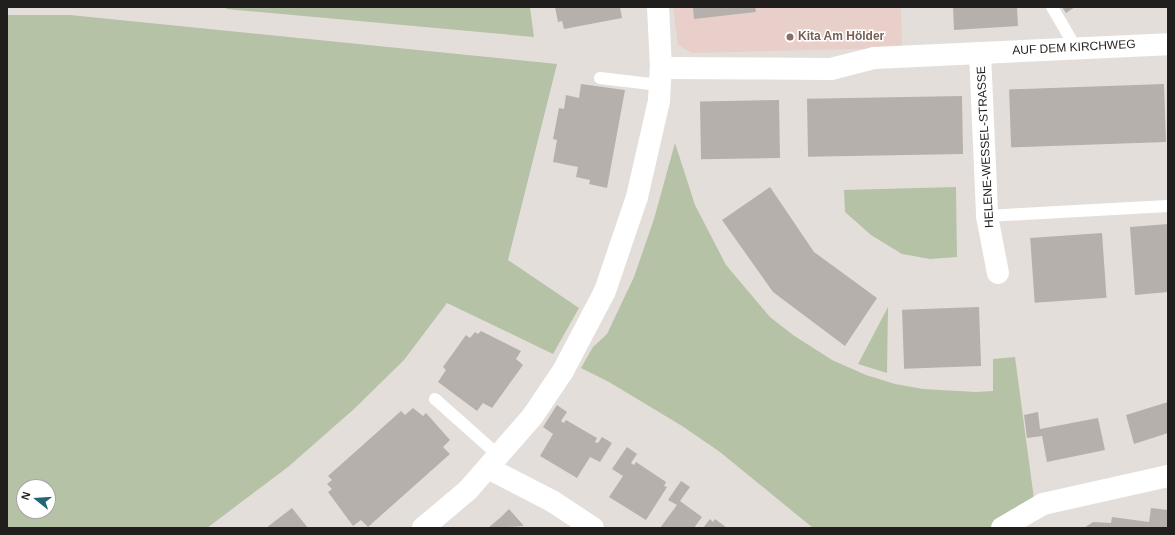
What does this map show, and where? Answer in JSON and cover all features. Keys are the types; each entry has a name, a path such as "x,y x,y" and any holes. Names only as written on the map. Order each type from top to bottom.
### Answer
{"street":[{"path":"423,528 468,490 532,417 563,371 605,291 637,197 661,76 658,7"},
{"name":"AUF DEM KIRCHWEG","path":"980,53 1168,44"},
{"name":"HELENE-WESSEL-STRASSE","path":"661,76 831,68 874,58 980,53 987,216 998,273"},
{"path":"493,462 593,528"},
{"path":"1002,528 1043,504 1168,476"}],"lane":[{"path":"1052,7 1076,48"},
{"path":"600,78 661,76"},
{"path":"987,216 1168,206"},
{"path":"435,399 493,462"}],"shaded area":[{"name":"Kita Am Hölder","path":"673,7 901,7 902,48 692,53 678,45"}],"green space":[{"path":"227,7 530,7 534,37 226,9"},
{"path":"7,15 70,15 557,64 508,260 579,308 553,354 447,303 404,360 354,409 288,467 207,528 7,528"},
{"path":"675,143 695,205 726,265 770,317 793,335 832,360 866,375 895,384 923,389 976,392 993,391 993,359 1015,357 1034,499 989,528 813,528 720,452 682,426 609,382 581,368 593,347 607,334 634,277 654,219"},
{"path":"956,187 957,257 930,259 902,254 871,235 845,212 844,190"},
{"path":"888,307 887,373 858,364"}],"building":[{"path":"555,7 620,7 622,18 564,29 562,21 558,22"},
{"path":"693,7 755,7 756,12 694,19"},
{"path":"953,7 1017,7 1018,26 954,30"},
{"path":"1062,7 1075,7 1066,13"},
{"path":"581,84 625,90 607,188 589,184 590,180 576,177 578,167 553,162 557,140 553,139 559,108 564,109 566,95 579,98"},
{"path":"1164,84 1166,142 1011,147 1009,89"},
{"path":"962,96 963,154 808,157 807,99"},
{"path":"779,100 780,158 701,159 700,101"},
{"path":"770,187 814,252 877,298 845,346 773,292 722,220"},
{"path":"1168,224 1168,292 1135,295 1130,227"},
{"path":"1102,233 1107,298 1035,303 1030,238"},
{"path":"979,307 981,366 904,369 902,310"},
{"path":"481,331 521,351 516,359 523,365 492,408 483,403 477,411 438,382 446,370 443,367 466,335 470,338 475,332 478,334"},
{"path":"1168,402 1168,433 1134,444 1126,415"},
{"path":"557,405 567,412 561,421 564,423 566,420 597,438 595,442 598,443 602,437 612,443 600,462 590,457 577,478 540,456 553,434 543,427"},
{"path":"413,408 423,416 426,413 450,440 443,447 450,454 368,527 361,520 353,526 328,492 332,489 327,484 332,480 328,476 401,411 405,415"},
{"path":"1038,412 1040,429 1098,418 1105,450 1047,462 1042,436 1027,438 1024,415"},
{"path":"627,447 637,454 631,463 634,465 636,462 666,482 664,486 667,487 646,520 609,497 623,476 612,469"},
{"path":"681,481 690,487 680,501 702,517 694,528 660,528 677,505 668,500"},
{"path":"292,508 308,528 266,528"},
{"path":"1151,508 1168,510 1168,528 1084,528 1093,522 1111,523 1112,517 1149,522"},
{"path":"509,509 524,526 488,528 501,517"},
{"path":"710,519 713,522 715,519 727,528 703,528"}],"place":[{"name":"Kita Am Hölder","path":"790,37"}]}
